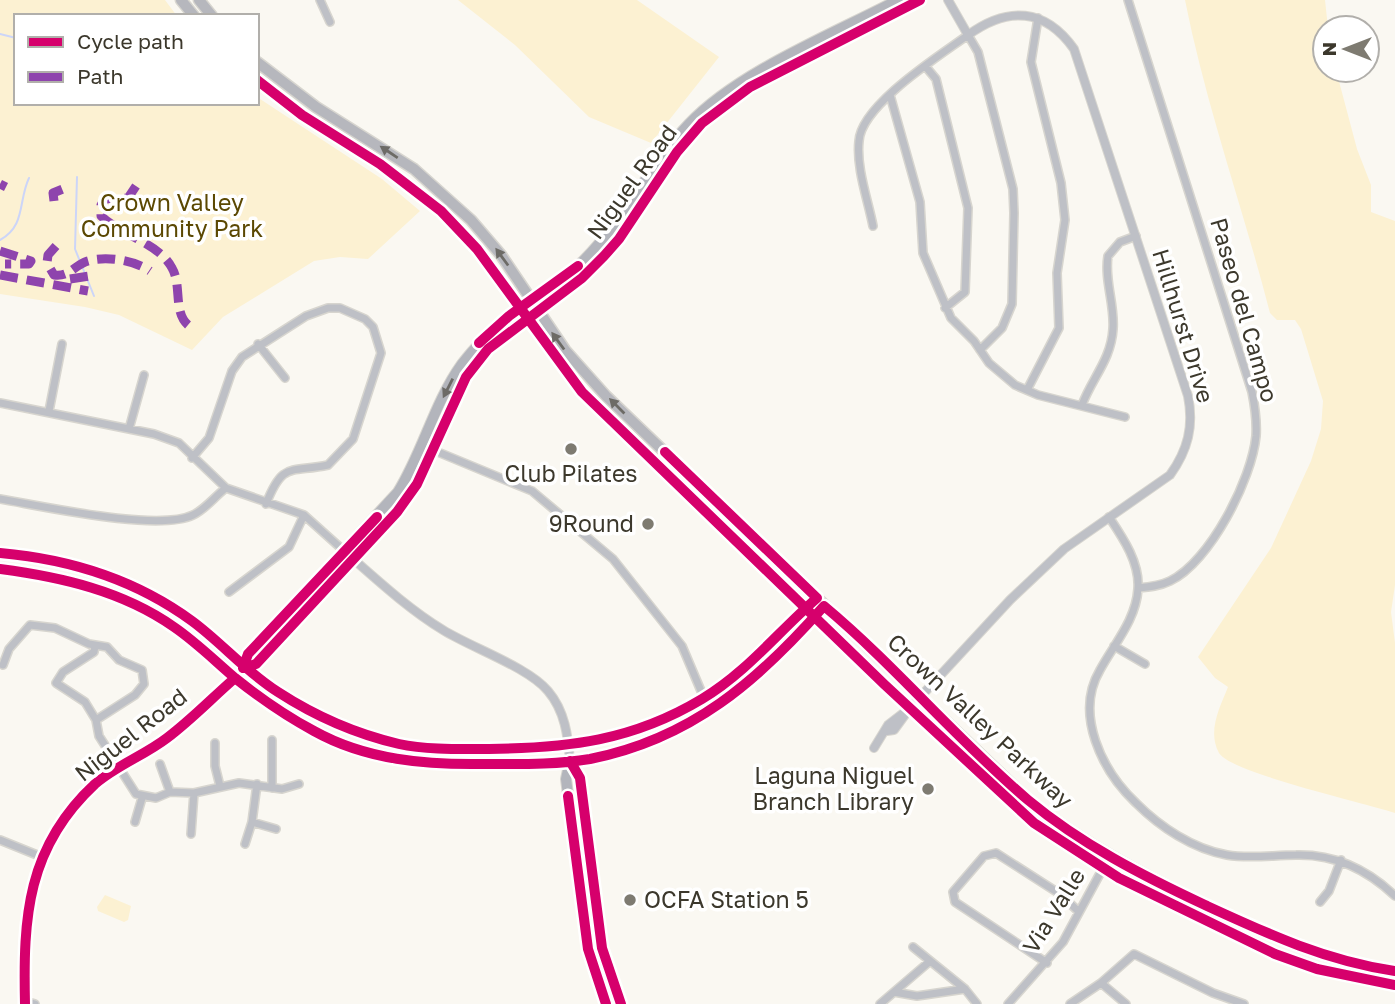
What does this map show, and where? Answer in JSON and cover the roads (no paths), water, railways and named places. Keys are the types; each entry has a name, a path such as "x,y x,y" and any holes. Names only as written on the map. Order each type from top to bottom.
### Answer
{"main road":[{"path":"181,0 192,14"},
{"path":"199,0 210,14"},
{"name":"Niguel Road","path":"243,668 256,664 397,512 417,484 466,377 488,349 582,278 604,256 666,149 717,100 749,78 898,0"},
{"name":"Niguel Road","path":"24,1002 25,920 31,889 42,857 62,822 95,784 176,731 235,678 243,668 248,654 343,550 381,514 413,468 460,367 484,337 579,265 640,198 677,152 717,111 750,87 920,0"},
{"name":"Crown Valley Parkway","path":"259,64 316,107 414,169 478,228 586,375 1026,798 1066,830 1155,881 1293,946 1347,963 1395,971"},
{"name":"Crown Valley Parkway","path":"259,82 302,115 380,164 433,204 477,250 582,392 1014,807 1103,868 1275,954 1317,969 1395,985"},
{"path":"413,468 433,450 430,429"},
{"path":"655,462 664,452"},
{"path":"0,553 52,559 125,583 193,621 243,668 277,692 325,718 407,745 569,746 625,735 677,713 704,698 760,655 806,608 820,602"},
{"path":"0,569 49,576 130,602 173,626 270,704 318,733 373,753 421,762 570,761 655,741 712,711 737,693 815,616 820,602"},
{"path":"704,698 712,711"},
{"path":"407,745 421,762"},
{"path":"421,762 445,747"},
{"path":"570,761 566,779 588,949 606,1004"},
{"path":"570,761 580,778 601,948 621,1004"},
{"path":"1066,830 1068,838 1094,856 1103,868 1113,867 1151,885 1155,881"}],"street":[{"path":"320,0 330,22"},
{"path":"948,0 978,52 1014,201 1012,304 1002,328 980,350"},
{"name":"Paseo del Campo","path":"1128,0 1252,392 1256,435 1247,473 1217,533 1204,551 1190,567 1168,583 1138,587"},
{"path":"873,226 859,138 867,115 968,34 992,20 1006,16 1038,18 1031,62 1061,183 1065,220 1057,274 1059,328 1027,390"},
{"name":"Hillhurst Drive","path":"874,748 887,731 894,730 910,708 1010,600 1064,549 1170,475 1180,462 1191,431 1188,396 1074,49 1058,30 1038,18"},
{"path":"926,67 936,79 968,208 965,292 945,308"},
{"path":"890,95 920,202 923,253 945,308 1001,375 1027,390 1125,417"},
{"path":"1082,405 1107,361 1111,346 1114,314 1108,256 1120,242 1136,236"},
{"path":"192,458 209,438 232,371 242,357 258,344 317,311 340,308 365,319 381,352 353,439 328,465 293,468 281,476 266,504"},
{"path":"49,411 62,344"},
{"path":"258,344 285,378"},
{"path":"129,429 144,374"},
{"path":"0,402 154,434 179,443 226,488 304,515 353,559 441,629 540,682 559,706 570,761"},
{"path":"433,450 532,491 613,559 681,646 704,698"},
{"path":"0,499 173,521 195,514 226,488"},
{"path":"229,593 289,547 304,515"},
{"path":"1109,517 1132,556 1138,587 1131,619 1093,688 1090,721 1105,761 1135,803 1165,828 1225,855 1298,855 1340,860 1377,879 1395,896"},
{"path":"3,665 9,649 30,625 55,628 95,646 107,647 119,660 136,666 144,677 141,690 96,720"},
{"path":"95,646 94,652 63,672 57,686 78,696 96,720 99,736 129,786 142,798 156,798 170,793 194,793 220,786 257,784 272,788 299,784"},
{"path":"1114,646 1145,664"},
{"path":"272,740 272,788"},
{"path":"215,743 215,766 220,786"},
{"path":"160,764 170,793"},
{"path":"245,844 252,822 257,784"},
{"path":"191,834 194,793"},
{"path":"135,822 142,798"},
{"path":"252,822 276,829"},
{"path":"0,840 42,857"},
{"path":"1047,963 956,902 953,892 964,875 989,852 996,853 1060,894 1078,911"},
{"path":"1320,902 1329,891 1340,860"},
{"name":"Via Valle","path":"1008,1004 1063,942 1103,868"},
{"path":"913,947 965,989 977,1004"},
{"path":"1070,1004 1101,983 1134,954 1213,993 1244,1004"},
{"path":"880,1004 929,962"},
{"path":"1101,983 1126,1004"},
{"path":"894,992 917,996 965,989"},
{"path":"24,1002 35,1004"}],"waterway":[{"path":"0,34 14,38"},
{"path":"77,177 75,249 94,296"},
{"path":"0,240 14,228 18,220 29,178"}],"place":[{"name":"Club Pilates","path":"571,449"},
{"name":"9Round","path":"648,524"},
{"name":"Laguna Niguel Branch Library","path":"928,789"},
{"name":"OCFA Station 5","path":"630,900"}],"park label":[{"name":"Crown Valley Community Park","path":"172,216"}]}
